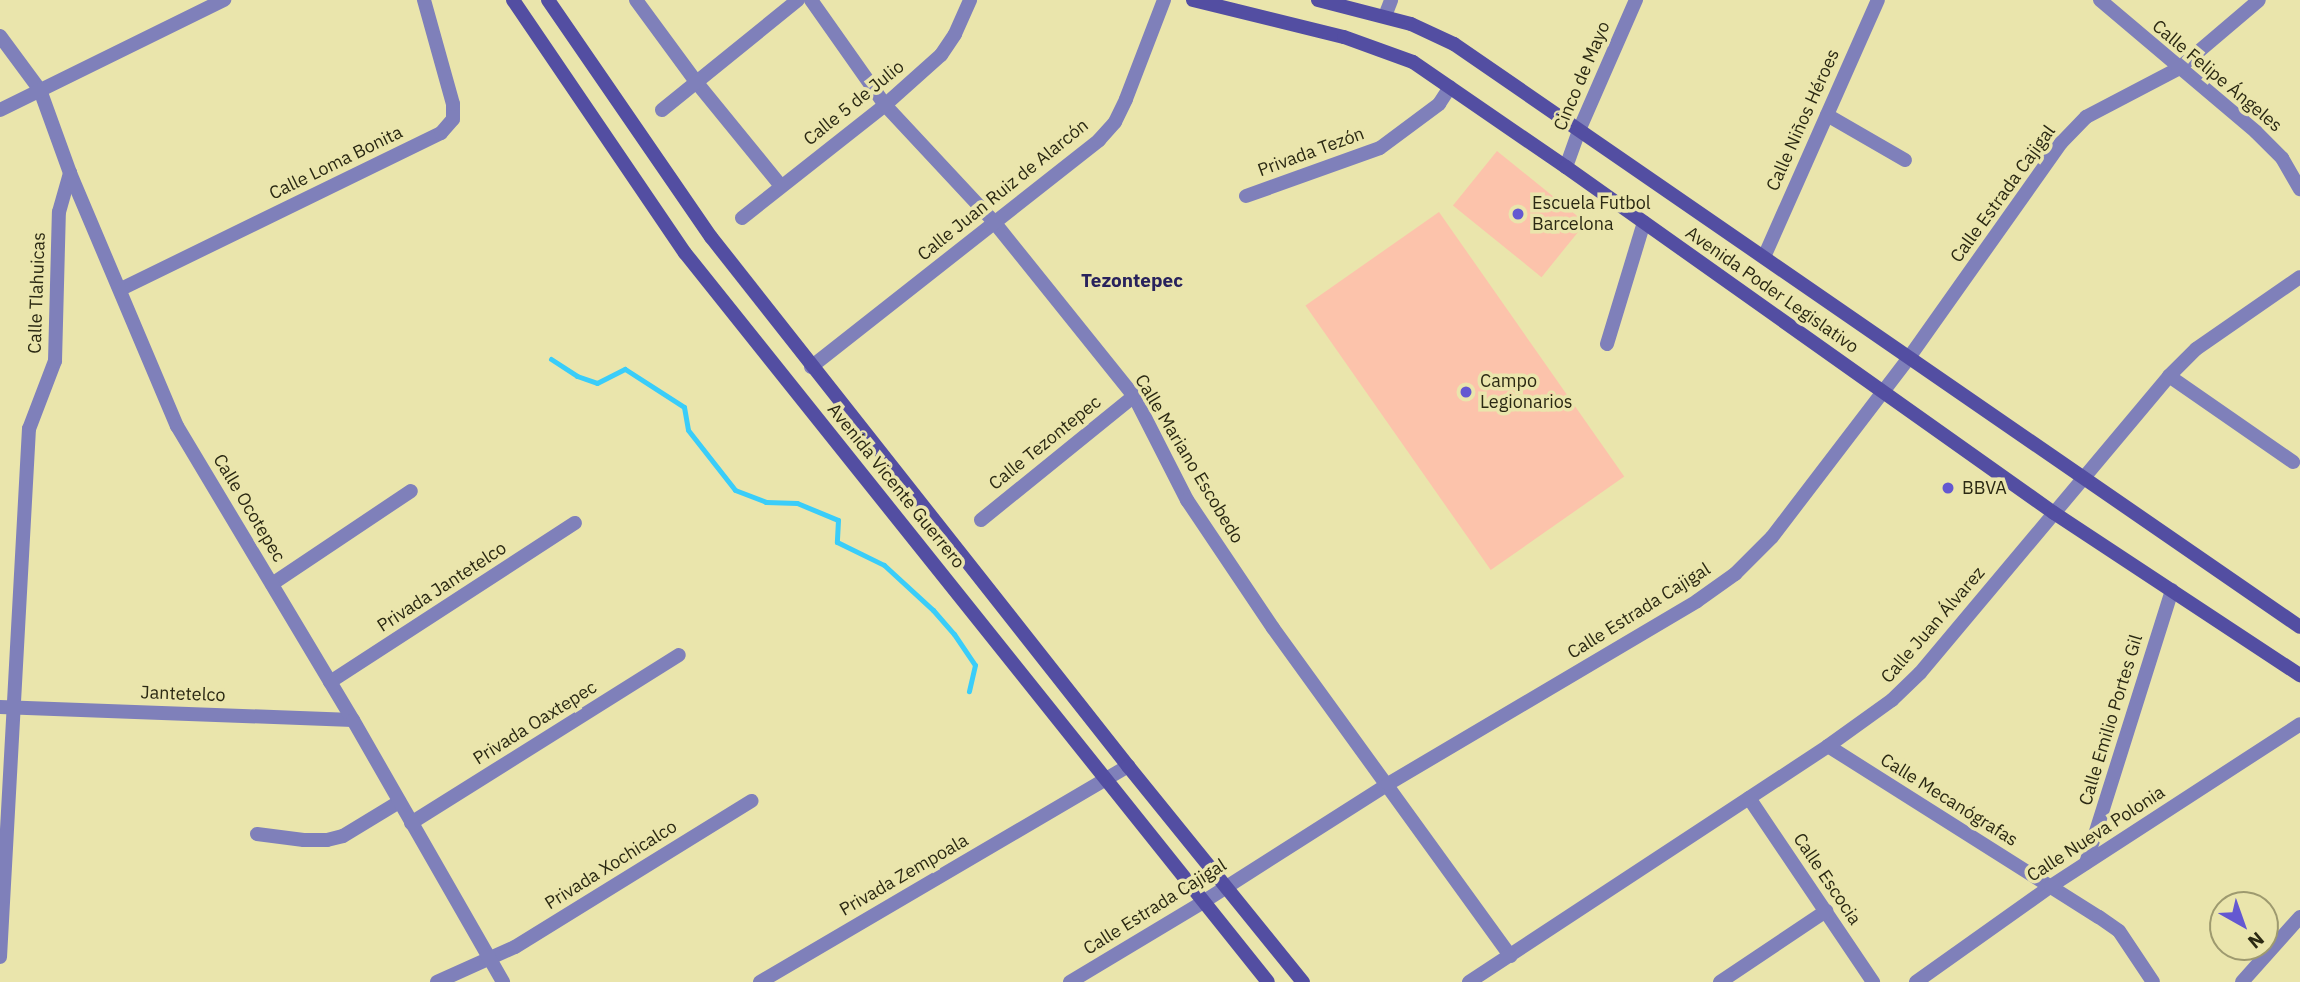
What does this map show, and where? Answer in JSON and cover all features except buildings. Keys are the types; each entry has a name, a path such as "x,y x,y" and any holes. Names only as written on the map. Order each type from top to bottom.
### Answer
{"main road":[{"name":"Avenida Vicente Guerrero","path":"513,0 685,253 1268,982"},
{"name":"Avenida Vicente Guerrero","path":"548,0 711,237 1128,766 1303,982"},
{"name":"Avenida Poder Legislativo","path":"1192,0 1345,37 1413,62 1566,167 2054,513 2300,675"},
{"name":"Avenida Poder Legislativo","path":"1318,0 1385,16 1454,44 1580,128 2082,479 2300,626"}],"street":[{"path":"0,110 224,0"},
{"name":"Calle Loma Bonita","path":"121,289 441,133 453,119 453,104 424,0"},
{"path":"636,0 697,83 781,186"},
{"path":"662,110 798,0"},
{"name":"Calle Mariano Escobedo","path":"811,0 885,105 994,222 1133,396 1187,500 1273,628 1510,956"},
{"name":"Calle 5 de Julio","path":"741,218 885,105 942,55 970,0"},
{"name":"Calle Juan Ruiz de Alarcón","path":"811,367 1099,140 1115,122 1164,0"},
{"path":"1385,16 1391,0"},
{"name":"Cinco de Mayo","path":"1566,167 1580,128 1636,0"},
{"name":"Calle Niños Héroes","path":"1764,257 1878,0"},
{"name":"Calle Felipe Ángeles","path":"2100,0 2178,69 2256,132 2282,158 2300,188"},
{"name":"Calle Estrada Cajigal","path":"1070,982 1203,902 1388,784 1697,601 1735,574 1772,537 1909,359 2061,143 2086,117 2178,69 2259,0"},
{"name":"Calle Ocotepec","path":"0,36 40,90 70,173 177,426 353,720 503,982"},
{"name":"Privada Tezón","path":"1246,196 1380,148 1439,104 1450,87"},
{"path":"1827,115 1905,160"},
{"name":"Calle Tlahuicas","path":"0,957 6,707 29,429 55,361 59,212 70,173"},
{"path":"1607,344 1644,222"},
{"name":"Calle Juan Álvarez","path":"1475,980 1828,746 1892,700 1920,673 2169,376 2196,349 2300,277"},
{"path":"2169,376 2293,462"},
{"name":"Calle Tezontepec","path":"981,520 1133,396"},
{"path":"272,584 411,491"},
{"name":"Privada Jantetelco","path":"330,682 575,523"},
{"name":"Calle Emilio Portes Gil","path":"2086,863 2172,590"},
{"name":"Privada Oaxtepec","path":"411,823 680,655"},
{"name":"Jantetelco","path":"6,707 353,720"},
{"name":"Calle Nueva Polonia","path":"1916,982 2051,886 2300,724"},
{"name":"Calle Mecanógrafas","path":"1828,746 2119,931 2153,982"},
{"name":"Privada Zempoala","path":"760,982 1128,766"},
{"name":"Calle Escocia","path":"1749,798 1873,982"},
{"name":"Privada Xochicalco","path":"437,982 515,947 751,801"},
{"path":"257,834 304,840 343,836 399,802"},
{"path":"1720,982 1826,911"},
{"path":"2242,982 2300,917"}],"shaded area":[{"name":"Escuela Futbol Barcelona","path":"1497,151 1586,223 1542,277 1453,205"},
{"name":"Campo Legionarios","path":"1439,212 1624,477 1491,570 1305,305"}],"waterway":[{"path":"551,359 577,376 597,383 625,369 684,407 688,430 735,490 766,502 797,503 838,520 837,542 884,565 933,610 954,634 975,665 969,691"}],"place":[{"name":"Escuela Futbol Barcelona","path":"1518,214"},
{"name":"Campo Legionarios","path":"1466,392"},
{"name":"BBVA","path":"1948,488"}],"district":[{"name":"Tezontepec","path":"1132,281"}]}
